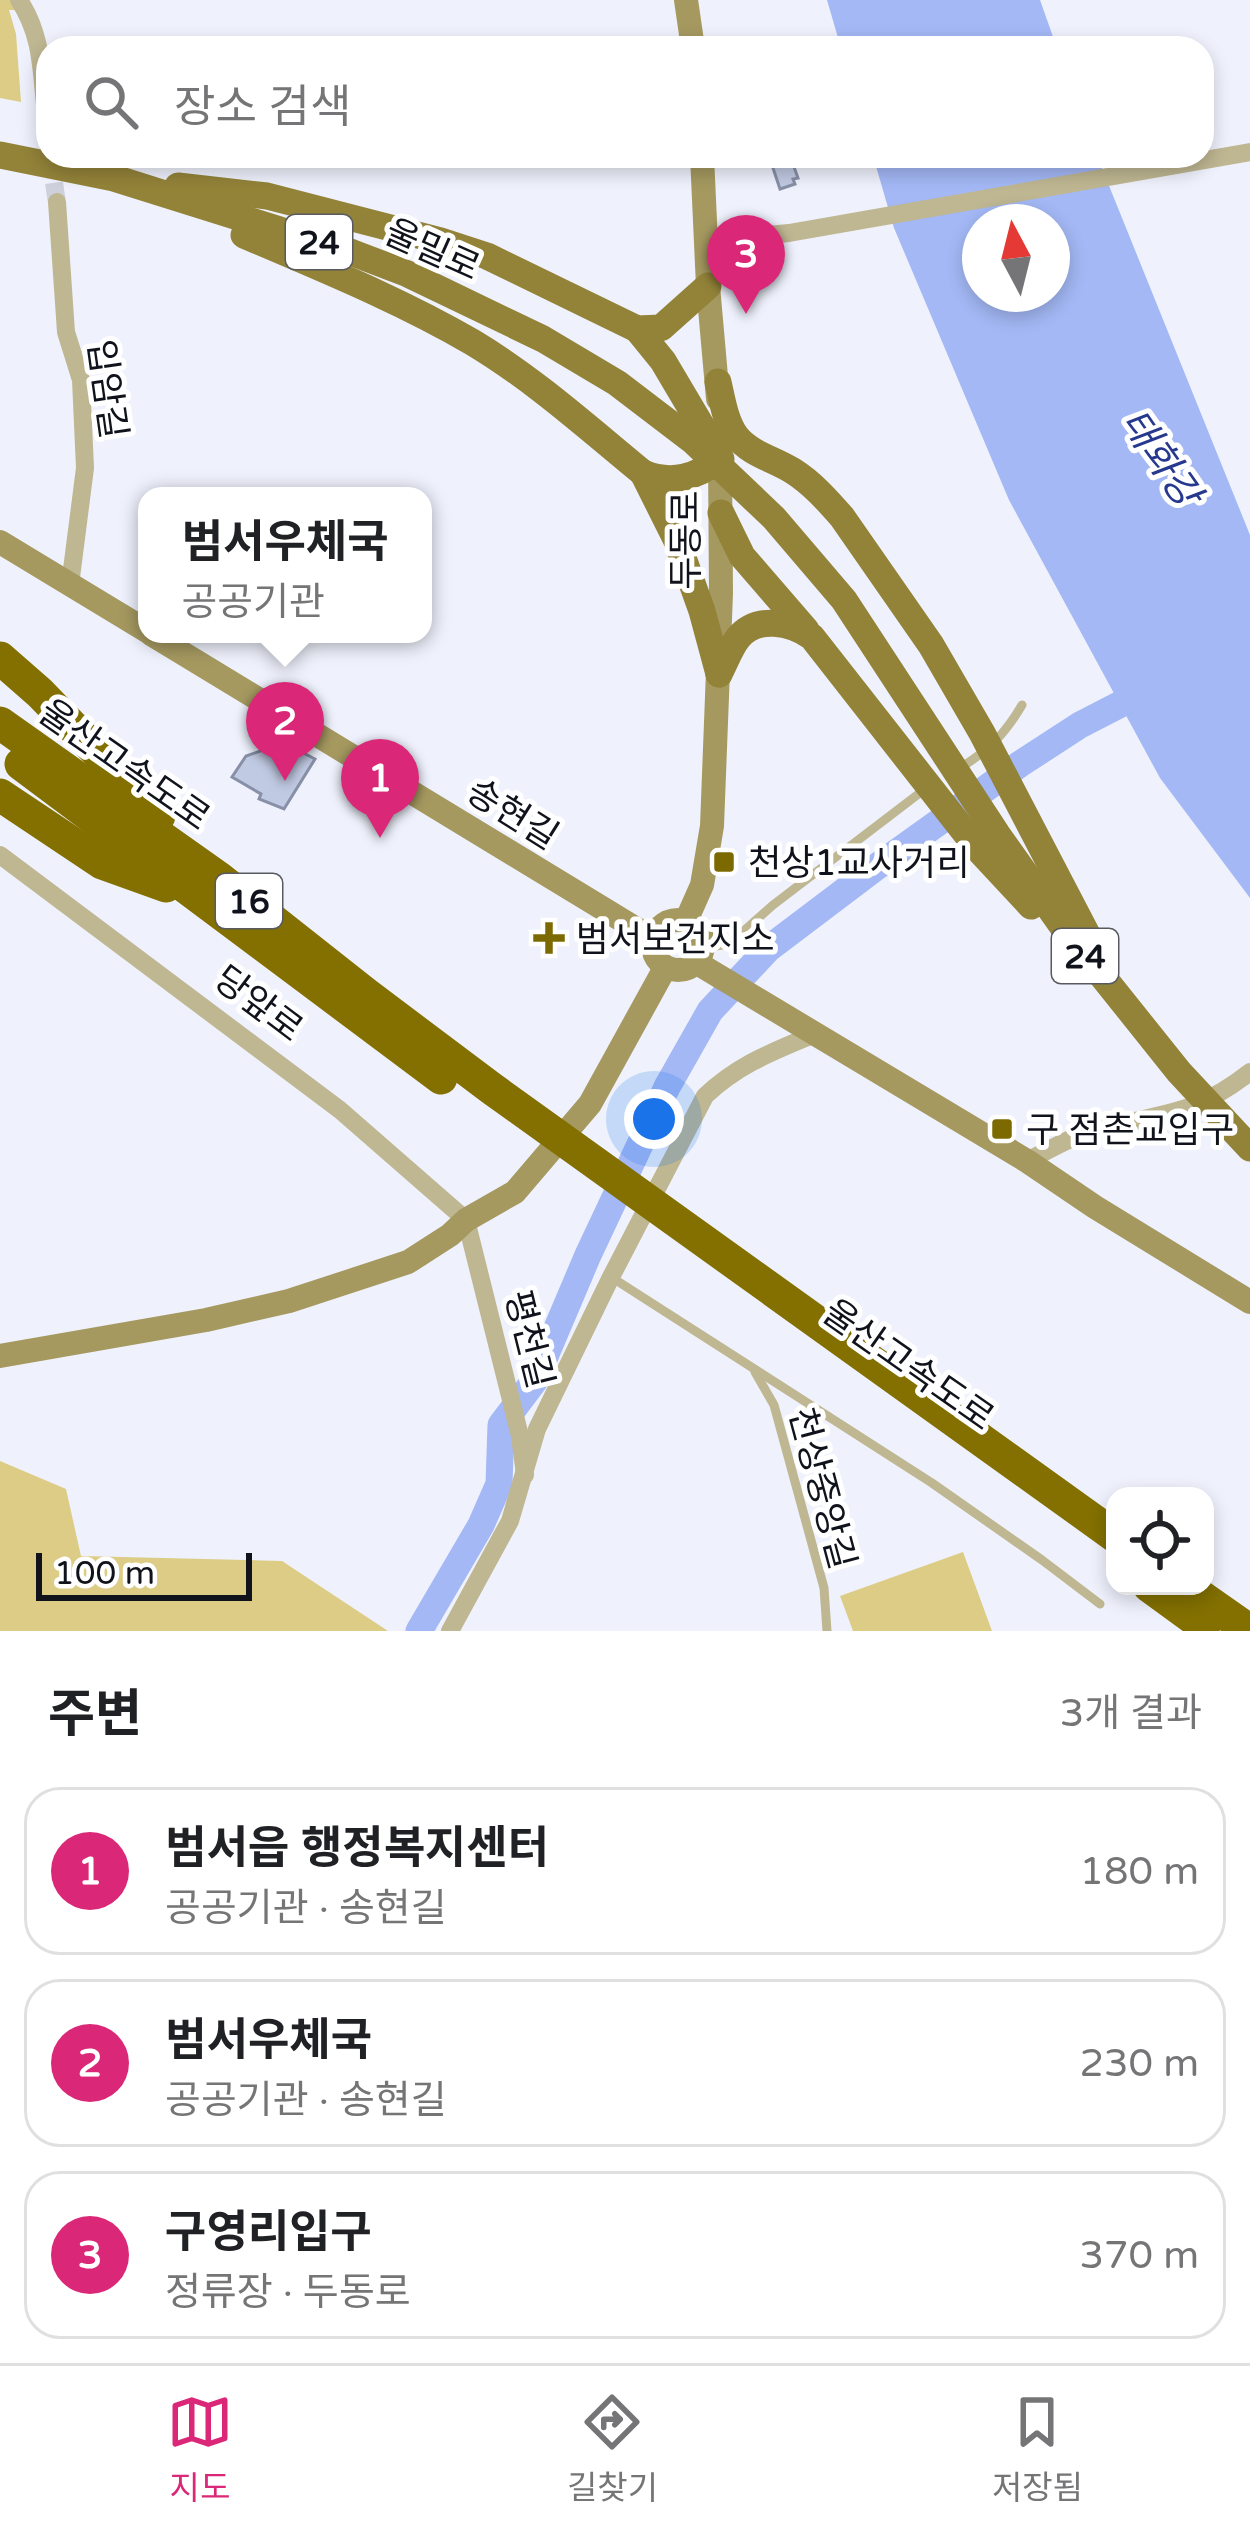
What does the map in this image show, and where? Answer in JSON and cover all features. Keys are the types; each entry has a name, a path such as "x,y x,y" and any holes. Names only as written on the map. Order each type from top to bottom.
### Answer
{"highway":[{"path":"0,658 56,710 210,889"},
{"name":"울산고속도로","path":"0,719 12,766 210,889 366,994 485,1097 1106,1552"},
{"path":"12,766 102,863 210,889"},
{"name":"울산고속도로","path":"662,1224 1106,1530"},
{"path":"1168,1595 1187,1631"},
{"path":"1172,1595 1211,1631"},
{"path":"1177,1595 1250,1631"}],"main road":[{"name":"울밀로","path":"0,155 36,162"},
{"name":"울밀로","path":"64,168 114,178 408,274 543,338 617,383 693,441 773,518 844,600 951,760 988,842"},
{"path":"114,178 267,196 487,256 637,329 663,361 721,466"},
{"path":"114,178 387,298 477,345 545,392 643,473 672,480 721,466 736,456 787,467"},
{"path":"637,329 661,328 708,286"},
{"path":"718,382 738,439 812,485 842,517 931,645 1125,1006"},
{"path":"643,473 677,541 719,674"},
{"path":"721,513 742,556 919,772 988,842"},
{"path":"719,674 738,638 750,628 788,624 812,637"},
{"name":"24","path":"988,842 1179,1072 1250,1148"}],"street":[{"path":"19,0 36,36"},
{"path":"686,0 692,36"},
{"path":"1214,158 1250,152"},
{"name":"두동로","path":"686,921 702,885 712,826 719,674 721,466 703,168"},
{"path":"707,241 827,225 1151,168"},
{"name":"입암길","path":"57,202 66,332 81,380 85,468 70,585"},
{"name":"송현길","path":"0,542 138,626"},
{"name":"송현길","path":"165,643 653,939"},
{"name":"당앞로","path":"0,855 340,1110 466,1220"},
{"path":"705,961 682,970 665,968 654,956 653,939 662,925 686,921 699,932 705,961 754,996 1250,1301"},
{"path":"0,1356 206,1320 310,1295 408,1262 515,1192 590,1104 665,968"},
{"path":"611,1277 705,1096 742,1066 814,1034"},
{"path":"1027,1161 1090,1131 1183,1111 1225,1092 1250,1072"},
{"name":"평천길","path":"466,1220 520,1436 525,1474"},
{"name":"평천길","path":"459,1628 510,1521 537,1429 611,1277"}],"lane":[{"path":"0,675 56,710"},
{"path":"705,961 922,790 977,758 1005,733 1022,705"},
{"path":"611,1277 932,1483 1100,1604"},
{"name":"천상중앙길","path":"750,1366 774,1405 824,1588 826,1631"}],"shaded area":[{"path":"0,0 15,0 15,10 9,10 16,34 21,102 0,98"},
{"path":"0,1461 66,1489 81,1556 282,1561 388,1631 0,1631"},
{"path":"963,1552 992,1631 853,1631 840,1596"}],"water":[{"path":"827,0 1040,0 1053,36 838,36"},
{"name":"태화강","path":"876,168 1102,168 1250,535 1250,898 1160,778 1009,500 894,228"}],"building":[{"path":"773,168 794,168 795,184 780,189"},
{"path":"269,748 287,761 294,748 315,759 284,809 259,799 261,794 232,777 246,756"}],"waterway":[{"path":"419,1631 481,1525 499,1484 501,1425 535,1380 667,1087 710,1011 768,949 879,865 1020,764 1080,725 1148,690"}],"tunnel":[{"path":"52,168 57,203"}],"place":[{"name":"구영리입구","path":"746,314"},
{"name":"범서우체국","path":"285,781"},
{"name":"범서읍 행정복지센터","path":"380,838"},
{"name":"천상1교사거리","path":"724,862"},
{"name":"범서보건지소","path":"549,938"},
{"name":"구 점촌교입구","path":"1002,1129"}]}
